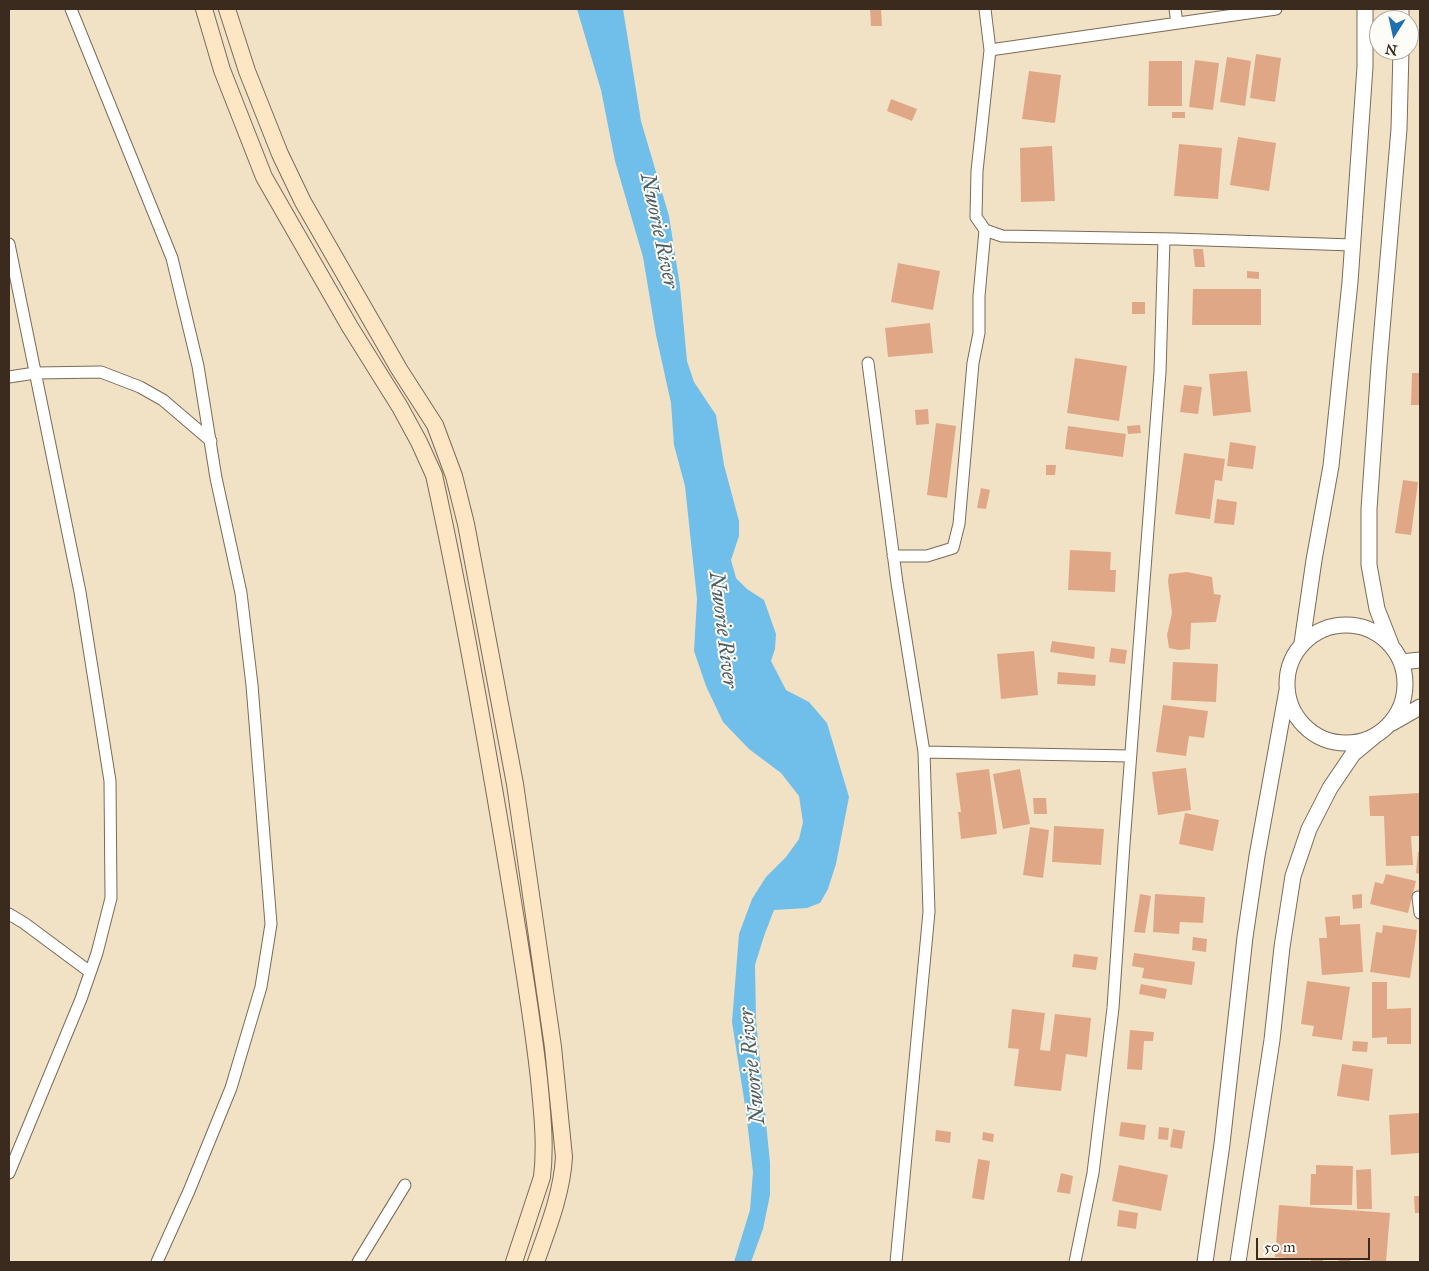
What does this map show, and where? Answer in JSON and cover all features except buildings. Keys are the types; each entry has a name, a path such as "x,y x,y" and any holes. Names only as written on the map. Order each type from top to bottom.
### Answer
{"main road":[{"path":"204,9 222,70 264,176 350,327 400,407 434,475 480,700 526,981 543,1121 544,1162 542,1177 514,1262"},
{"path":"227,9 247,71 280,154 299,194 399,369 435,425 456,484 468,534 515,784 554,1047 564,1157 563,1174 536,1262"}],"street":[{"path":"71,9 172,258 198,366 216,478 241,593 252,685 271,924 261,987 231,1088 189,1191 157,1262"},
{"path":"985,9 990,50 977,171 976,216 986,230 1002,236 1164,238 1352,245"},
{"path":"1175,9 1177,23"},
{"path":"990,50 1276,9"},
{"path":"1302,643 1314,560 1331,466 1352,245 1365,67 1365,9"},
{"path":"1389,724 1399,711 1404,695 1405,678 1401,662 1392,647 1377,609 1368,565 1369,509 1399,129 1401,60"},
{"path":"893,556 927,556 953,548 959,524 973,363 979,333 979,296 986,230"},
{"path":"1075,1262 1093,1173 1113,1008 1130,756 1160,372 1164,238"},
{"path":"9,244 80,592 110,781 111,898 98,953 81,999 9,1173"},
{"path":"868,363 893,556 924,752 929,912 896,1262"},
{"path":"9,377 35,373 101,372 140,387 164,400 211,441"},
{"path":"1205,1262 1222,1144 1245,937 1257,856 1287,690 1288,673 1293,657 1302,643 1316,633 1332,626 1348,625 1365,628 1380,636 1392,647"},
{"path":"1401,662 1420,660"},
{"path":"1287,690 1291,706 1299,720 1312,732 1327,740 1343,743 1360,741 1376,735"},
{"path":"1238,1262 1272,1040 1282,947 1293,876 1309,829 1330,788 1353,754 1389,724 1420,707"},
{"path":"924,752 1130,756"},
{"path":"1418,897 1420,913"},
{"path":"9,914 90,972"},
{"path":"358,1262 405,1184"}],"water":[{"name":"Nworie River","path":"577,9 623,9 641,121 669,216 680,286 687,361 694,382 716,415 724,465 739,521 739,536 731,560 736,578 747,589 764,600 776,634 775,649 771,661 786,690 809,702 827,723 849,797 836,864 828,889 820,903 807,908 774,910 755,965 756,1020 770,1163 770,1195 763,1229 751,1262 734,1262 750,1210 753,1172 732,1022 739,934 752,899 766,877 786,857 799,839 803,822 799,796 781,773 749,749 723,722 706,686 694,651 697,599 685,486 674,445 671,403 656,335 643,257 615,161 601,90"}]}
